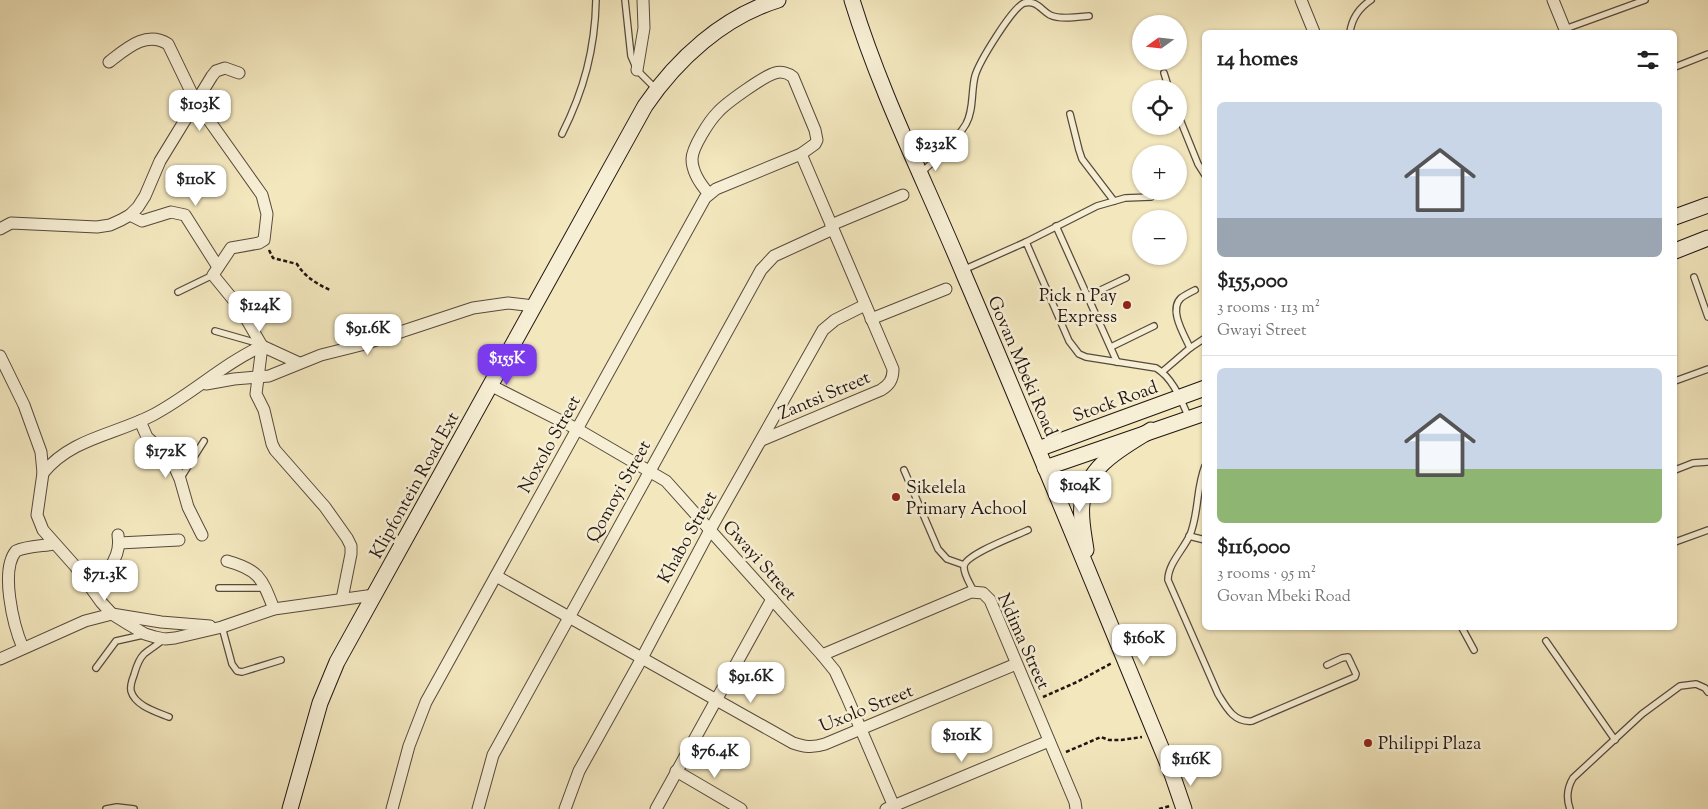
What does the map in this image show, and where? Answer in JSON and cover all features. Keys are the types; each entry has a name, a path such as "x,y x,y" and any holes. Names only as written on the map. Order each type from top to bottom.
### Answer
{"main road":[{"name":"Klipfontein Road Ext","path":"290,809 315,720 337,662 634,124 656,89 682,60 717,32 747,13 778,0"},
{"name":"Govan Mbeki Road","path":"852,0 872,57 920,174 1038,449 1156,734 1184,809"},
{"path":"1677,216 1708,205"},
{"path":"1677,250 1708,238"},
{"name":"Stock Road","path":"1038,449 1202,389"},
{"path":"1045,468 1202,414"},
{"path":"1087,569 1082,505 1087,482 1106,460 1151,430"},
{"name":"Govan Mbeki Road","path":"1172,774 1196,809"}],"street":[{"path":"637,70 644,28 643,0"},
{"path":"1301,0 1313,30"},
{"path":"1553,0 1566,30"},
{"path":"109,62 127,48 143,40 153,38 168,44 196,102 262,195 268,214 264,240 259,243 231,248 215,271"},
{"path":"0,229 11,223 97,227 110,225 130,215 145,196 160,161 206,82 216,71 225,68 239,73"},
{"path":"776,72 785,73 793,77 815,130 817,140 815,144 801,154 709,194 701,185 692,164 694,150 712,119 722,108 768,76 776,72"},
{"name":"Zantsi Street","path":"762,440 880,390 890,383 893,375 893,369 801,154"},
{"name":"Noxolo Street","path":"392,809 409,746 426,702 709,194"},
{"path":"832,227 903,195"},
{"path":"130,215 142,221 172,212 185,215 215,271 240,308 262,346 256,394 267,417 272,444 280,458 306,485 339,525 351,546 342,599"},
{"name":"Qomoyi Street","path":"478,809 493,755 761,270 774,256 832,227"},
{"path":"872,319 946,289"},
{"path":"202,384 269,376 322,355 361,345 473,308 508,302 534,306"},
{"name":"Khabo Street","path":"565,809 579,771 710,530 826,326 865,305"},
{"path":"262,346 299,363"},
{"path":"43,473 52,463 72,448 140,421 182,398 237,360 262,346"},
{"path":"0,356 24,404 41,452 43,473 37,515 43,530 54,544 67,555 112,614 145,634 165,639 222,627 274,609 374,595"},
{"name":"Gwayi Street","path":"490,384 577,429 666,481 822,655 840,680 892,808"},
{"path":"140,421 148,437 168,455 180,478 188,507 202,535"},
{"path":"91,587 107,572 117,556 119,539 179,540"},
{"path":"23,648 5,600 2,588 2,572 10,557 17,550 54,544"},
{"path":"227,561 253,570 266,588 274,609"},
{"name":"Uxolo Street","path":"496,576 716,700 804,747 817,746 861,729 1016,664"},
{"name":"Ndima Street","path":"822,655 974,592 983,593 990,600 1075,802 1076,809"},
{"path":"656,809 772,599"},
{"path":"0,659 85,621 112,614 161,622 222,627"},
{"path":"892,808 1049,741"},
{"path":"676,771 741,809"}],"lane":[{"path":"562,134 575,107 588,66 595,27 596,0"},
{"path":"625,0 630,49 637,70 656,89"},
{"path":"1351,30 1354,18 1361,7 1371,0"},
{"path":"1569,30 1644,0"},
{"path":"920,174 948,146 965,125 970,113 974,81 978,68 1010,16 1017,8 1032,2 1053,16 1088,16"},
{"path":"1677,66 1708,54"},
{"path":"1164,73 1166,80"},
{"path":"1070,114 1082,159 1114,201"},
{"path":"1186,135 1202,170"},
{"path":"962,270 1026,242 1097,206 1132,198"},
{"path":"1056,226 1118,362"},
{"path":"1026,242 1074,349 1086,357 1150,366 1162,372 1180,398 1189,418"},
{"path":"178,292 215,271"},
{"path":"1694,277 1708,317"},
{"path":"1088,296 1126,278"},
{"path":"1190,348 1176,309 1180,299 1195,290"},
{"path":"1111,347 1154,326"},
{"path":"215,331 262,346"},
{"path":"1162,372 1202,340"},
{"path":"1677,380 1708,369"},
{"path":"180,478 204,441"},
{"path":"1677,469 1693,463 1708,462"},
{"path":"904,470 938,549 947,559 964,566 974,592"},
{"path":"1202,483 1189,536 1169,571 1168,580 1218,694 1228,712 1246,721 1252,720 1355,677 1356,674 1348,657 1327,665"},
{"path":"964,566 970,557 975,554 1028,530"},
{"path":"1677,541 1708,530"},
{"path":"1189,536 1202,539"},
{"path":"219,588 266,588"},
{"path":"222,627 232,664 236,671 242,672 281,660"},
{"path":"1463,630 1474,650"},
{"path":"96,668 116,641 145,634"},
{"path":"165,639 140,659 133,677 131,690 136,699 142,704 169,717"},
{"path":"1546,641 1615,740"},
{"path":"1570,809 1567,796 1569,785 1573,778 1642,714 1680,686 1696,684 1705,688 1708,692"},
{"path":"106,809 117,807 134,809"}],"path":[{"path":"264,240 273,258 297,264 301,271 313,282 330,290"},
{"path":"1032,702 1077,682 1107,665 1124,659"},
{"path":"1055,756 1101,737 1109,740 1121,740 1156,734"}],"place":[{"name":"Pick n Pay Express","path":"1127,305"},
{"name":"Sikelela Primary Achool","path":"896,497"},
{"name":"Philippi Plaza","path":"1368,743"}]}
